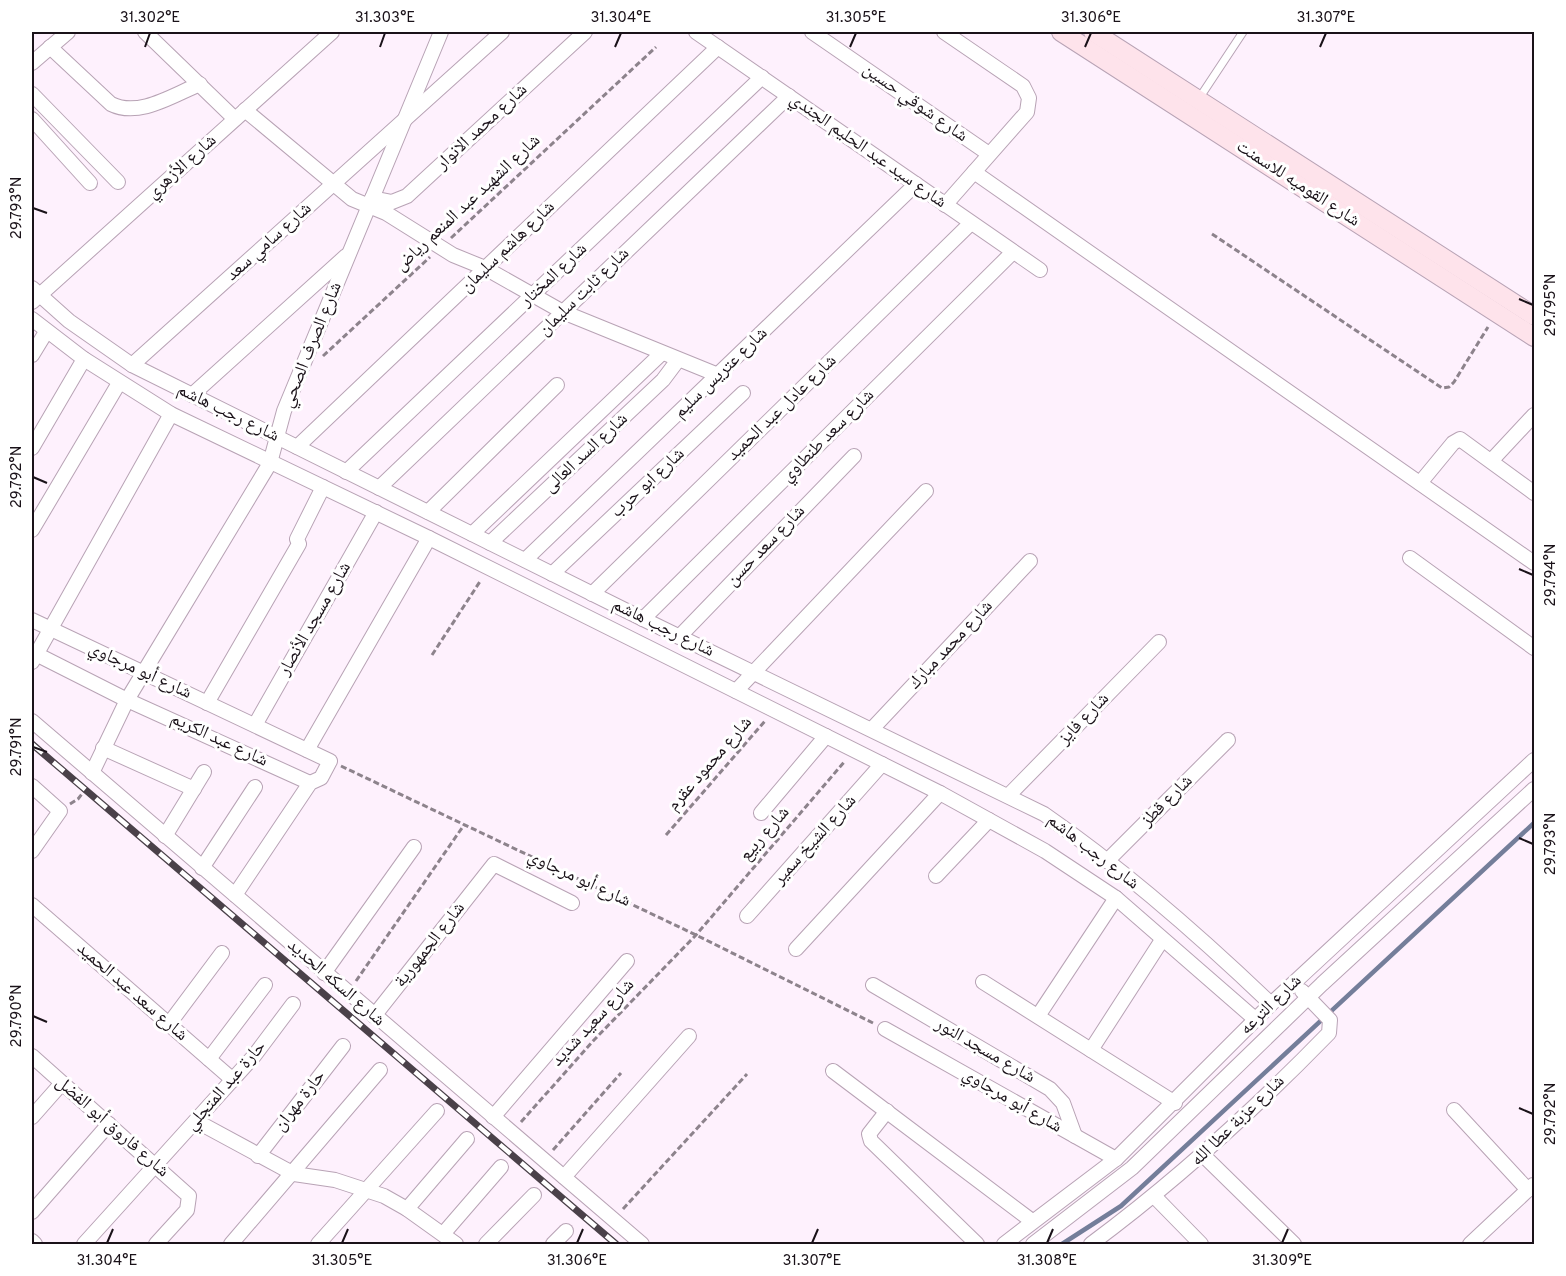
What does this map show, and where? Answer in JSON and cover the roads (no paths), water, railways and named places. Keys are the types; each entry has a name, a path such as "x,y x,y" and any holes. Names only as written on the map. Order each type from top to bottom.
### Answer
{"main road":[{"name":"شارع القوميه للاسمنت","path":"1061,32 1194,107 1466,282 1534,316"},
{"name":"شارع القوميه للاسمنت","path":"1093,32 1194,107"},
{"name":"شارع القوميه للاسمنت","path":"1466,282 1497,312 1534,337"}],"street":[{"path":"145,32 200,84 352,199 370,202 440,248 485,268 563,312 718,375"},
{"name":"شارع الأزهري","path":"34,295 332,32"},
{"name":"شارع الصرف الصحي","path":"92,773 128,700 270,463 298,379 441,32"},
{"name":"شارع سامي سعد","path":"132,365 502,32"},
{"name":"شارع محمد الانوار","path":"370,202 392,202 406,196 585,32"},
{"name":"شارع سيد عبد الحليم الجندي","path":"696,32 1040,270"},
{"name":"شارع شوقي حسين","path":"812,32 989,154"},
{"path":"944,32 1027,91 1029,98 1027,112 945,205"},
{"path":"32,63 58,37 111,104 120,109 141,108 200,84"},
{"name":"شارع هاشم سليمان","path":"297,447 718,47"},
{"name":"شارع المختار","path":"346,472 762,77"},
{"path":"32,94 118,182"},
{"name":"شارع ثابت سليمان","path":"379,488 789,96"},
{"path":"32,119 90,183"},
{"path":"974,172 1534,563"},
{"name":"شارع عتريس سليم","path":"525,560 916,184"},
{"name":"شارع عادل عبد الحميد","path":"592,594 971,223"},
{"name":"شارع سعد طنطاوي","path":"642,619 1013,252"},
{"path":"192,395 349,253"},
{"name":"شارع رجب هاشم","path":"34,295 132,365 642,619 1009,795 1044,814 1112,865 1223,958 1271,1004"},
{"name":"شارع رجب هاشم","path":"32,319 46,332 119,383 171,414 429,538 855,750 940,793 1082,873 1116,898 1255,1019"},
{"path":"32,355 46,332"},
{"path":"472,534 662,353"},
{"path":"32,448 84,359"},
{"name":"شارع السد العالى","path":"490,543 663,380 678,360"},
{"path":"32,530 119,383"},
{"path":"428,512 557,385"},
{"name":"شارع ابو حرب","path":"552,574 743,393"},
{"path":"34,658 171,414"},
{"path":"1492,460 1534,415"},
{"path":"1420,483 1457,440 1469,444 1534,493"},
{"name":"شارع سعد حسن","path":"679,637 854,456"},
{"path":"207,703 299,544 297,539 323,487"},
{"path":"736,692 926,491"},
{"name":"شارع مسجد الأنصار","path":"255,725 376,512"},
{"path":"307,750 429,538"},
{"path":"1410,558 1534,648"},
{"name":"شارع محمد مبارك","path":"872,729 1030,561"},
{"name":"شارع أبو مرجاوي","path":"32,620 330,761 321,778 310,783"},
{"name":"شارع فايز","path":"1009,795 1159,642"},
{"name":"شارع عبد الكريم","path":"34,658 310,783"},
{"name":"شارع السكه الحديد","path":"32,721 642,1245"},
{"path":"761,813 826,736"},
{"name":"شارع قطز","path":"1099,886 1112,865 1227,740"},
{"path":"103,748 194,789"},
{"name":"شارع الترعه","path":"1004,1245 1032,1221 1116,1160 1175,1103 1255,1019 1534,760"},
{"name":"شارع الشيخ سمير","path":"747,916 882,764"},
{"path":"165,836 204,772"},
{"path":"235,895 310,783"},
{"path":"32,786 60,811 32,851"},
{"path":"202,868 255,787"},
{"name":"شارع الترعه","path":"1033,1245 1132,1168 1312,1001 1322,984 1534,789"},
{"path":"796,949 940,793"},
{"path":"936,876 989,820"},
{"path":"324,973 414,847"},
{"name":"شارع الجمهورية","path":"374,1016 494,864 572,903"},
{"path":"1038,1016 1116,898"},
{"name":"شارع سعد عبد الحميد","path":"32,905 233,1080"},
{"path":"1091,1050 1162,940"},
{"path":"168,1024 222,952"},
{"path":"493,1117 627,961"},
{"path":"983,982 1175,1103"},
{"name":"شارع عزبة عطا الله","path":"1091,1245 1155,1197 1203,1155 1329,1034 1330,1020 1294,983"},
{"path":"209,1059 265,985"},
{"name":"شارع مسجد النور","path":"873,985 1050,1089 1063,1103 1075,1136"},
{"name":"حارة عبد المتجلي","path":"84,1245 233,1080 293,1004"},
{"name":"شارع أبو مرجاوي","path":"885,1029 1116,1160"},
{"path":"564,1177 689,1036"},
{"name":"حارة مهران","path":"258,1156 343,1046"},
{"name":"شارع فاروق أبو الفضل","path":"32,1056 186,1192 190,1200 187,1210 156,1245"},
{"path":"231,1245 294,1174 380,1070"},
{"path":"832,1071 1032,1221"},
{"path":"32,1117 62,1083"},
{"path":"1454,1110 1531,1187 1470,1245"},
{"path":"318,1245 437,1111"},
{"path":"887,1111 869,1134 871,1141 977,1245"},
{"path":"196,1121 294,1174 335,1180 384,1196 408,1209 456,1245"},
{"path":"32,1212 109,1124"},
{"path":"408,1209 468,1139"},
{"path":"1203,1155 1293,1245"},
{"path":"442,1234 501,1167"},
{"path":"486,1245 534,1195"},
{"path":"1155,1197 1201,1245"},
{"path":"553,1245 566,1230"},
{"path":"32,1241 35,1245"}],"lane":[{"path":"1194,107 1243,32"}],"waterway":[{"path":"1062,1244 1121,1206 1534,823"}],"railway":[{"path":"32,744 616,1244"}]}
